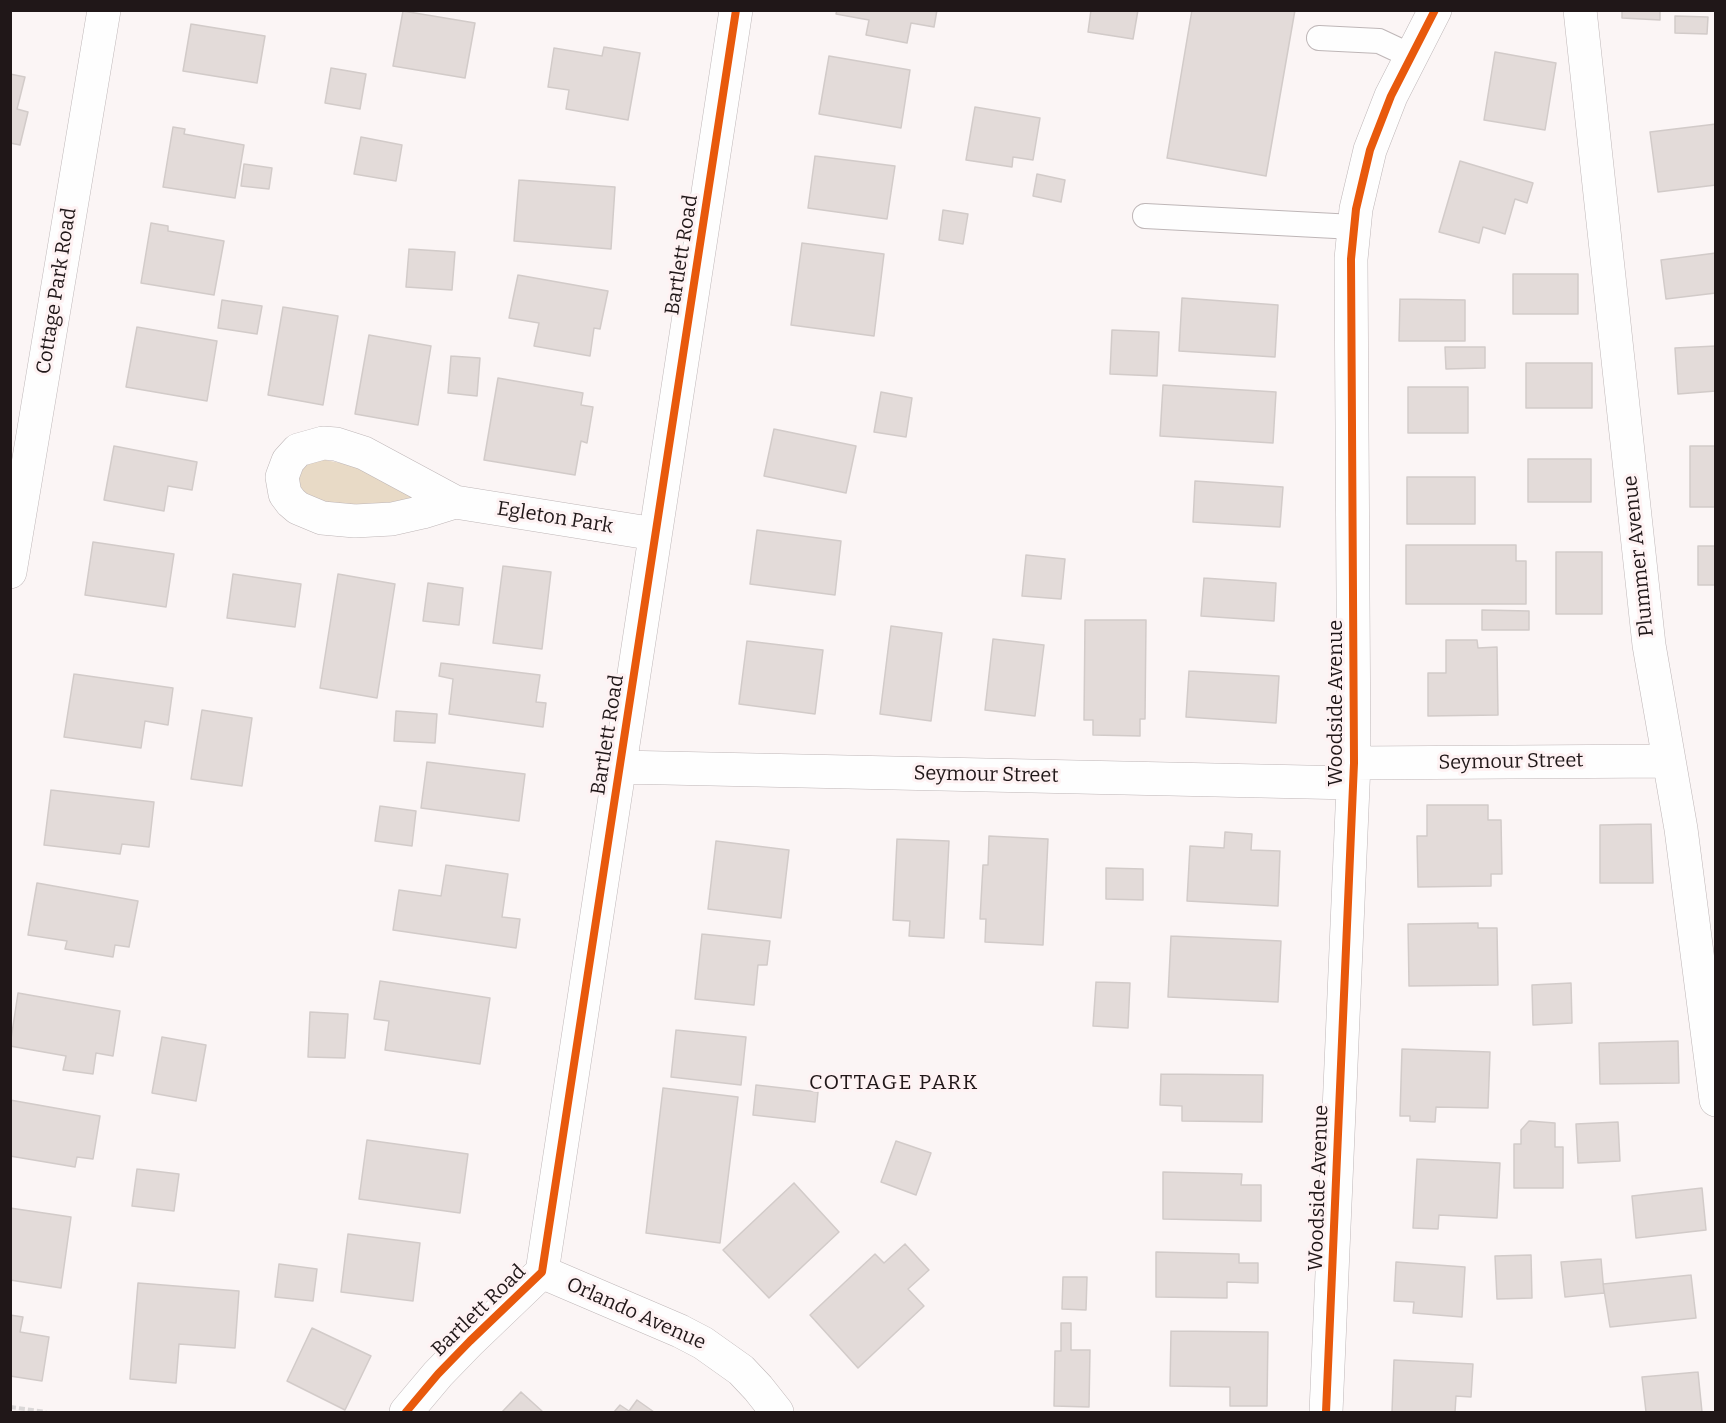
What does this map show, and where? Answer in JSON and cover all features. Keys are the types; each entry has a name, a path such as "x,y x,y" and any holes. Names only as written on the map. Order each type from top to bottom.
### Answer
{"street":[{"name":"Cottage Park Road","path":"10,572 104,10"},
{"name":"Bartlett Road","path":"406,1413 438,1374 542,1272 736,10"},
{"name":"Woodside Avenue","path":"1326,1413 1353,773 1350,297 1354,227 1370,150 1391,96 1435,10"},
{"name":"Plummer Avenue","path":"1580,10 1649,645 1681,829 1716,1100"},
{"name":"Egleton Park","path":"455,502 655,534"},
{"name":"Seymour Street","path":"619,767 1353,773 1669,761"},
{"name":"Orlando Avenue","path":"542,1272 703,1343 741,1370 759,1388 777,1413"}],"lane":[{"path":"1319,38 1379,40 1411,56"},
{"path":"1145,216 1354,227"}],"path":[{"path":"10,1407 46,1413"}],"shaded area":[{"path":"321,459 350,465 378,476 412,496 411,499 410,501 367,506 322,502 306,494 298,481 299,472 307,463"}],"building":[{"path":"837,10 937,10 934,27 911,23 907,43 866,35 869,20 836,14"},
{"path":"1091,10 1138,10 1133,39 1088,32"},
{"path":"1192,10 1295,10 1266,176 1167,158"},
{"path":"1622,10 1660,10 1660,20 1622,18"},
{"path":"403,11 475,23 465,78 393,66"},
{"path":"1675,16 1708,17 1707,34 1675,33"},
{"path":"191,24 265,36 257,83 183,71"},
{"path":"604,47 640,53 628,120 566,109 569,90 548,87 554,48 602,56"},
{"path":"1495,52 1556,63 1545,130 1484,120"},
{"path":"829,56 910,70 901,128 819,114"},
{"path":"331,68 366,74 360,109 325,103"},
{"path":"10,74 25,77 17,109 28,112 20,145 10,143"},
{"path":"975,107 1040,118 1033,160 1013,157 1012,167 966,160"},
{"path":"1716,124 1716,185 1658,192 1650,132"},
{"path":"173,127 185,129 184,134 244,145 235,198 163,187"},
{"path":"361,137 402,145 396,181 354,174"},
{"path":"815,156 895,166 887,219 808,208"},
{"path":"1460,161 1533,183 1527,203 1515,199 1505,234 1483,227 1479,243 1439,232"},
{"path":"244,164 272,168 269,189 241,186"},
{"path":"1037,174 1065,180 1061,202 1033,196"},
{"path":"519,180 615,187 611,249 514,241"},
{"path":"943,210 968,214 963,244 939,240"},
{"path":"151,223 168,226 168,231 224,241 214,295 141,283"},
{"path":"802,243 884,254 874,336 791,325"},
{"path":"409,249 455,252 452,290 406,287"},
{"path":"1716,253 1716,293 1666,299 1661,260"},
{"path":"1513,274 1578,274 1578,314 1513,314"},
{"path":"518,275 608,291 600,329 594,328 590,356 534,346 539,323 509,318"},
{"path":"1182,298 1278,305 1275,357 1179,351"},
{"path":"1400,299 1465,300 1465,341 1399,341"},
{"path":"222,300 262,306 257,334 218,328"},
{"path":"283,307 338,316 323,405 268,395"},
{"path":"137,327 217,341 207,401 126,387"},
{"path":"1112,330 1159,332 1157,376 1110,374"},
{"path":"369,335 431,346 418,425 355,414"},
{"path":"1716,346 1716,391 1678,394 1675,348"},
{"path":"1445,347 1485,347 1485,368 1446,369"},
{"path":"451,356 480,358 477,396 448,393"},
{"path":"1526,363 1592,363 1592,408 1526,408"},
{"path":"498,378 583,393 581,405 593,407 587,443 581,441 575,475 484,460"},
{"path":"1163,385 1276,392 1273,443 1160,436"},
{"path":"1408,387 1468,387 1468,433 1408,433"},
{"path":"881,392 912,398 906,437 874,432"},
{"path":"774,429 856,446 846,493 764,476"},
{"path":"114,446 197,462 192,490 168,486 164,511 104,500"},
{"path":"1690,446 1716,446 1716,507 1690,507"},
{"path":"1528,459 1591,459 1591,502 1528,502"},
{"path":"1407,477 1475,477 1475,524 1407,524"},
{"path":"1195,481 1283,487 1280,527 1193,522"},
{"path":"757,530 841,541 835,595 750,584"},
{"path":"93,542 174,554 166,607 85,595"},
{"path":"1406,545 1516,545 1516,561 1526,561 1526,604 1406,604"},
{"path":"1698,546 1716,546 1716,585 1698,585"},
{"path":"1556,552 1602,552 1602,614 1556,614"},
{"path":"1026,555 1065,559 1061,599 1022,596"},
{"path":"503,566 551,572 542,649 493,643"},
{"path":"233,574 301,584 295,627 227,618"},
{"path":"338,574 395,584 377,698 320,688"},
{"path":"1204,578 1276,583 1274,621 1201,616"},
{"path":"428,583 463,588 459,625 423,621"},
{"path":"1482,610 1529,611 1529,630 1482,630"},
{"path":"1085,620 1146,620 1145,719 1140,719 1140,736 1093,735 1093,720 1084,720"},
{"path":"891,626 942,633 931,721 880,714"},
{"path":"993,639 1044,645 1035,716 985,710"},
{"path":"1446,640 1477,640 1478,648 1497,647 1498,715 1428,716 1428,673 1446,673"},
{"path":"747,641 823,650 815,714 739,704"},
{"path":"441,663 540,675 536,702 546,703 543,727 449,714 453,679 439,676"},
{"path":"1189,671 1279,676 1276,723 1186,717"},
{"path":"74,674 173,688 168,725 145,721 141,748 64,737"},
{"path":"202,710 252,718 242,786 191,779"},
{"path":"396,711 437,714 435,743 394,741"},
{"path":"427,762 525,774 519,821 421,808"},
{"path":"51,790 154,802 149,847 122,844 120,854 44,845"},
{"path":"1427,805 1488,805 1488,820 1501,820 1502,874 1491,874 1491,886 1418,887 1417,836 1427,836"},
{"path":"380,806 416,811 412,846 375,841"},
{"path":"1651,824 1653,883 1600,883 1600,825"},
{"path":"1225,832 1252,834 1251,850 1280,851 1278,906 1187,901 1190,846 1224,848"},
{"path":"989,836 1048,839 1043,945 985,942 986,919 980,919 983,865 988,865"},
{"path":"897,839 949,841 944,938 909,936 910,921 893,920"},
{"path":"716,841 789,850 781,918 708,909"},
{"path":"446,865 508,874 502,917 520,919 516,948 393,930 399,890 441,896"},
{"path":"1106,868 1143,869 1143,900 1106,899"},
{"path":"37,883 138,901 129,947 115,945 113,957 65,949 67,941 28,935"},
{"path":"1478,923 1478,928 1497,928 1498,985 1409,986 1408,924"},
{"path":"702,934 770,941 767,965 758,965 754,1005 695,999"},
{"path":"1171,936 1281,941 1278,1002 1168,997"},
{"path":"380,981 490,998 480,1064 385,1050 389,1021 374,1019"},
{"path":"1096,982 1130,983 1128,1028 1093,1026"},
{"path":"1571,983 1572,1023 1533,1025 1532,985"},
{"path":"18,993 120,1011 113,1056 96,1053 93,1074 63,1070 66,1056 10,1046"},
{"path":"310,1012 348,1014 345,1058 308,1057"},
{"path":"676,1030 746,1037 741,1085 671,1077"},
{"path":"162,1037 206,1045 196,1101 152,1093"},
{"path":"1678,1041 1679,1083 1600,1084 1599,1043"},
{"path":"1402,1049 1490,1052 1488,1108 1436,1107 1435,1122 1410,1121 1410,1116 1400,1116"},
{"path":"1161,1074 1263,1075 1262,1122 1182,1121 1182,1106 1160,1105"},
{"path":"756,1085 818,1092 815,1122 753,1115"},
{"path":"663,1088 738,1097 720,1243 646,1233"},
{"path":"10,1100 100,1116 93,1159 77,1157 75,1167 10,1156"},
{"path":"1529,1121 1555,1123 1555,1147 1563,1147 1563,1188 1514,1188 1514,1144 1521,1144 1521,1130"},
{"path":"1618,1122 1620,1161 1578,1163 1576,1124"},
{"path":"367,1140 468,1154 460,1213 359,1199"},
{"path":"896,1141 931,1153 916,1195 881,1182"},
{"path":"1417,1159 1500,1163 1497,1218 1439,1215 1438,1229 1413,1228"},
{"path":"137,1169 179,1174 174,1211 132,1206"},
{"path":"1163,1172 1242,1174 1241,1185 1261,1185 1261,1221 1163,1219"},
{"path":"794,1183 839,1232 769,1298 723,1250"},
{"path":"1702,1188 1706,1230 1636,1238 1632,1196"},
{"path":"10,1208 71,1217 61,1288 10,1280"},
{"path":"348,1234 420,1243 413,1301 341,1292"},
{"path":"905,1244 929,1270 908,1289 924,1306 858,1368 810,1315 875,1254 884,1263"},
{"path":"1156,1252 1239,1254 1239,1263 1258,1263 1258,1283 1227,1282 1227,1298 1156,1297"},
{"path":"1531,1255 1532,1298 1497,1299 1495,1256"},
{"path":"1601,1259 1604,1293 1565,1297 1561,1262"},
{"path":"1396,1262 1465,1267 1462,1317 1413,1313 1414,1302 1394,1301"},
{"path":"279,1264 317,1269 313,1301 275,1297"},
{"path":"1691,1275 1696,1318 1610,1327 1603,1284"},
{"path":"1063,1277 1087,1277 1086,1310 1062,1309"},
{"path":"138,1283 239,1291 235,1348 179,1344 176,1383 130,1379"},
{"path":"10,1315 23,1317 20,1332 49,1337 42,1381 10,1376"},
{"path":"1061,1323 1071,1323 1071,1350 1090,1350 1089,1407 1054,1406 1055,1351 1061,1351"},
{"path":"312,1328 371,1356 345,1410 287,1381"},
{"path":"1171,1331 1268,1332 1267,1406 1230,1406 1230,1387 1170,1386"},
{"path":"1394,1360 1473,1364 1471,1397 1456,1396 1455,1412 1392,1412"},
{"path":"1698,1372 1702,1412 1646,1412 1642,1377"},
{"path":"521,1392 543,1412 502,1412"},
{"path":"637,1400 654,1412 614,1412 620,1405 629,1411"}],"cycle path":[{"path":"406,1412 470,1341 542,1272 736,10"},
{"path":"1326,1412 1354,763 1351,259 1356,209 1370,150 1391,96 1435,10"}],"district":[{"name":"COTTAGE PARK","path":"894,1083"}]}
